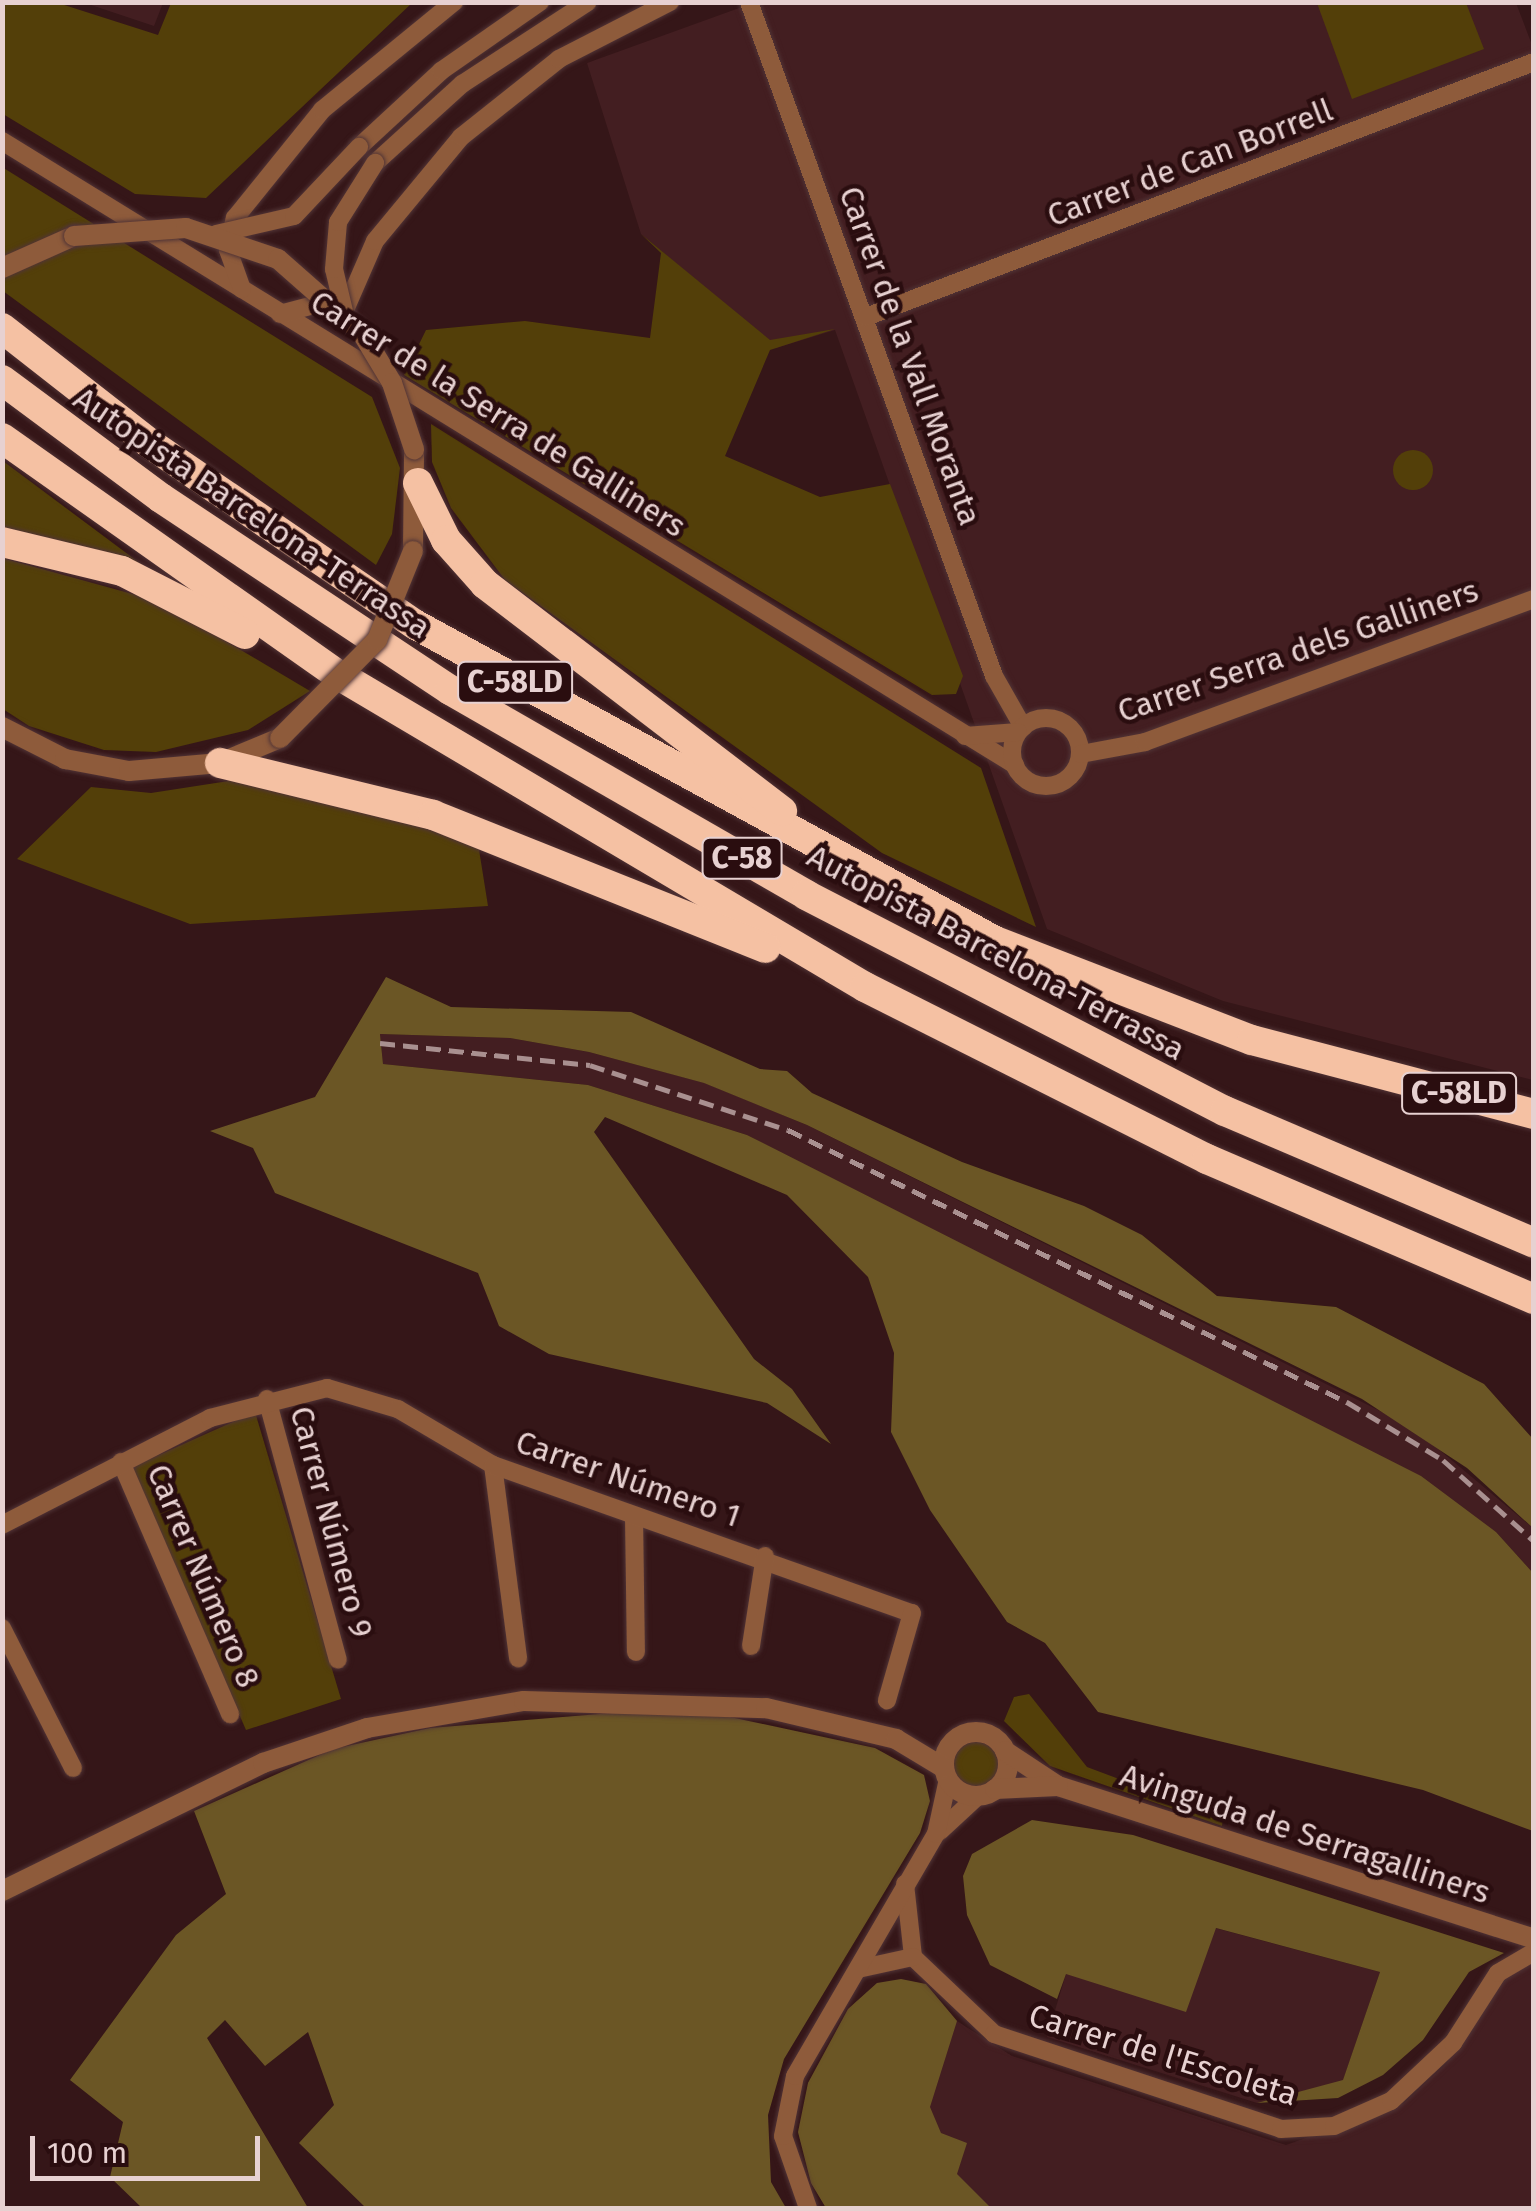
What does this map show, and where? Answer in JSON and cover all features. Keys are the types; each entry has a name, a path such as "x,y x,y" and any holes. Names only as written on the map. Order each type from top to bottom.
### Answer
{"highway":[{"name":"C-58LD","path":"2,328 178,464 416,625 899,892 1120,994 1534,1114"},
{"name":"Autopista Barcelona-Terrassa","path":"2,380 176,508 450,690 821,904 1225,1111 1534,1243"},
{"name":"C-58","path":"2,438 336,674 865,988 1207,1159 1534,1298"},
{"path":"418,483 446,540 485,584 703,757 899,892"},
{"path":"2,542 122,571 280,656 336,674"},
{"path":"220,763 284,772 449,820 865,988"}],"street":[{"path":"244,292 228,250 235,218 322,110 454,2"},
{"path":"216,234 294,216 358,147 441,71 540,2"},
{"path":"370,370 334,269 338,222 375,163 462,84 588,2"},
{"path":"345,303 396,211 488,112 559,59 670,2"},
{"name":"Carrer de la Vall Moranta","path":"749,2 994,676 1021,730"},
{"name":"Carrer de Can Borrell","path":"866,316 1534,62"},
{"name":"Carrer de la Serra de Galliners","path":"2,141 1014,766"},
{"path":"160,239 235,218"},
{"path":"2,268 32,251 74,236 132,225 216,234 278,259 345,303 392,383 414,449 418,483 413,551 378,640 280,738 220,763 129,771 40,749 2,748"},
{"path":"2,252 32,251"},
{"path":"280,314 345,303"},
{"name":"Carrer Serra dels Galliners","path":"1081,754 1145,742 1534,599"},
{"path":"964,736 1062,722 1081,754 1071,776 1048,786 1014,766 1021,730"},
{"path":"2,728 40,749"},
{"name":"Carrer Número 1","path":"2,1525 121,1462 267,1399 327,1388 398,1409 493,1466 634,1516 764,1556 912,1613 887,1700"},
{"name":"Carrer Número 9","path":"267,1399 338,1660"},
{"name":"Carrer Número 8","path":"121,1462 230,1714"},
{"path":"493,1466 518,1658"},
{"path":"634,1516 636,1652"},
{"path":"752,1646 764,1556"},
{"path":"2,1628 73,1768"},
{"path":"2,1891 262,1764 367,1728 524,1700 766,1708 896,1739 955,1739 936,1834"},
{"name":"Avinguda de Serragalliners","path":"955,1739 982,1732 1058,1786 1534,1939"},
{"path":"896,1739 946,1774 987,1792"},
{"path":"808,2208 783,2136 795,2076 936,1834 987,1792 1006,1750"},
{"name":"Avinguda de Serragalliners","path":"987,1792 1058,1786"},
{"path":"858,1969 913,1957 905,1884"},
{"name":"Carrer de l'Escoleta","path":"913,1957 994,2034 1281,2129 1334,2126 1391,2102 1453,2043 1498,1973 1534,1952"}],"shaded area":[{"path":"2,3 58,3 158,35 171,3 412,3 206,198 135,194 3,114"},
{"path":"85,3 163,3 154,26"},
{"path":"753,3 1516,3 1534,50 1533,1080 1223,1001 1047,929 835,330 776,348 641,234 587,63"},
{"path":"1317,3 1466,3 1484,49 1352,99"},
{"path":"2,167 372,397 400,468 392,534 376,565 3,291"},
{"path":"641,234 770,340 835,329 770,350 725,456 820,497 890,484 963,676 956,694 932,695 404,375 426,330 525,321 650,338 661,253"},
{"path":"431,424 981,768 1036,927 882,853 505,580 451,508 432,462"},
{"path":"1413,450 1427,456 1433,470 1427,484 1413,490 1399,484 1393,470 1399,456"},
{"path":"3,461 145,567 3,529"},
{"path":"2,558 158,601 310,691 248,730 156,752 104,750 29,726 3,709"},
{"path":"248,778 477,837 488,906 190,924 17,859 91,787 151,793"},
{"path":"386,977 451,1007 631,1012 760,1069 787,1071 812,1093 962,1162 1084,1206 1142,1235 1217,1296 1336,1307 1484,1384 1533,1439 1533,1528 1467,1468 1362,1399 807,1125 704,1083 589,1052 510,1038 380,1034 383,1064 588,1085 747,1135 1421,1476 1496,1532 1533,1573 1533,1831 1423,1790 1098,1712 1045,1643 1007,1622 930,1510 891,1432 894,1353 868,1277 787,1195 605,1117 594,1132 754,1359 792,1389 831,1444 767,1403 549,1354 499,1326 478,1273 275,1193 253,1148 210,1131 315,1097"},
{"path":"380,1034 510,1038 589,1052 705,1083 807,1125 1412,1427 1533,1528 1533,1573 1496,1532 747,1135 588,1085 383,1064"},
{"path":"255,1412 341,1699 246,1730 132,1467"},
{"path":"1029,1694 1087,1767 1223,1818 1222,1826 1050,1766 1004,1721 1014,1697"},
{"path":"636,1711 730,1717 875,1748 924,1775 930,1801 920,1833 784,2059 768,2115 771,2182 786,2208 366,2208 299,2143 334,2105 308,2032 265,2066 225,2020 207,2038 308,2208 142,2208 110,2177 123,2122 70,2080 176,1935 226,1894 194,1811 333,1749 430,1728"},
{"path":"976,1742 991,1749 998,1764 991,1779 976,1786 961,1779 954,1764 961,1749"},
{"path":"1032,1820 1133,1835 1504,1953 1469,1972 1423,2040 1383,2075 1338,2098 1257,2103 1343,2080 1380,1972 1216,1928 1186,2012 1066,1974 1057,1999 990,1965 967,1915 963,1876 972,1854"},
{"path":"1215,1928 1380,1972 1343,2081 1257,2103 1047,2037 1066,1974"},
{"path":"1533,1960 1533,2208 826,2208 811,2183 798,2132 808,2083 848,2009 877,1983 926,1984 957,2021 1012,2056 1286,2145 1404,2103 1446,2064 1506,1975"},
{"path":"901,1979 926,1984 957,2021 930,2107 941,2133 967,2143 957,2174 991,2208 826,2208 811,2183 798,2132 808,2083 848,2009 877,1983"}],"railway":[{"path":"380,1043 590,1065 788,1130 1347,1402 1443,1460 1534,1541"}]}
